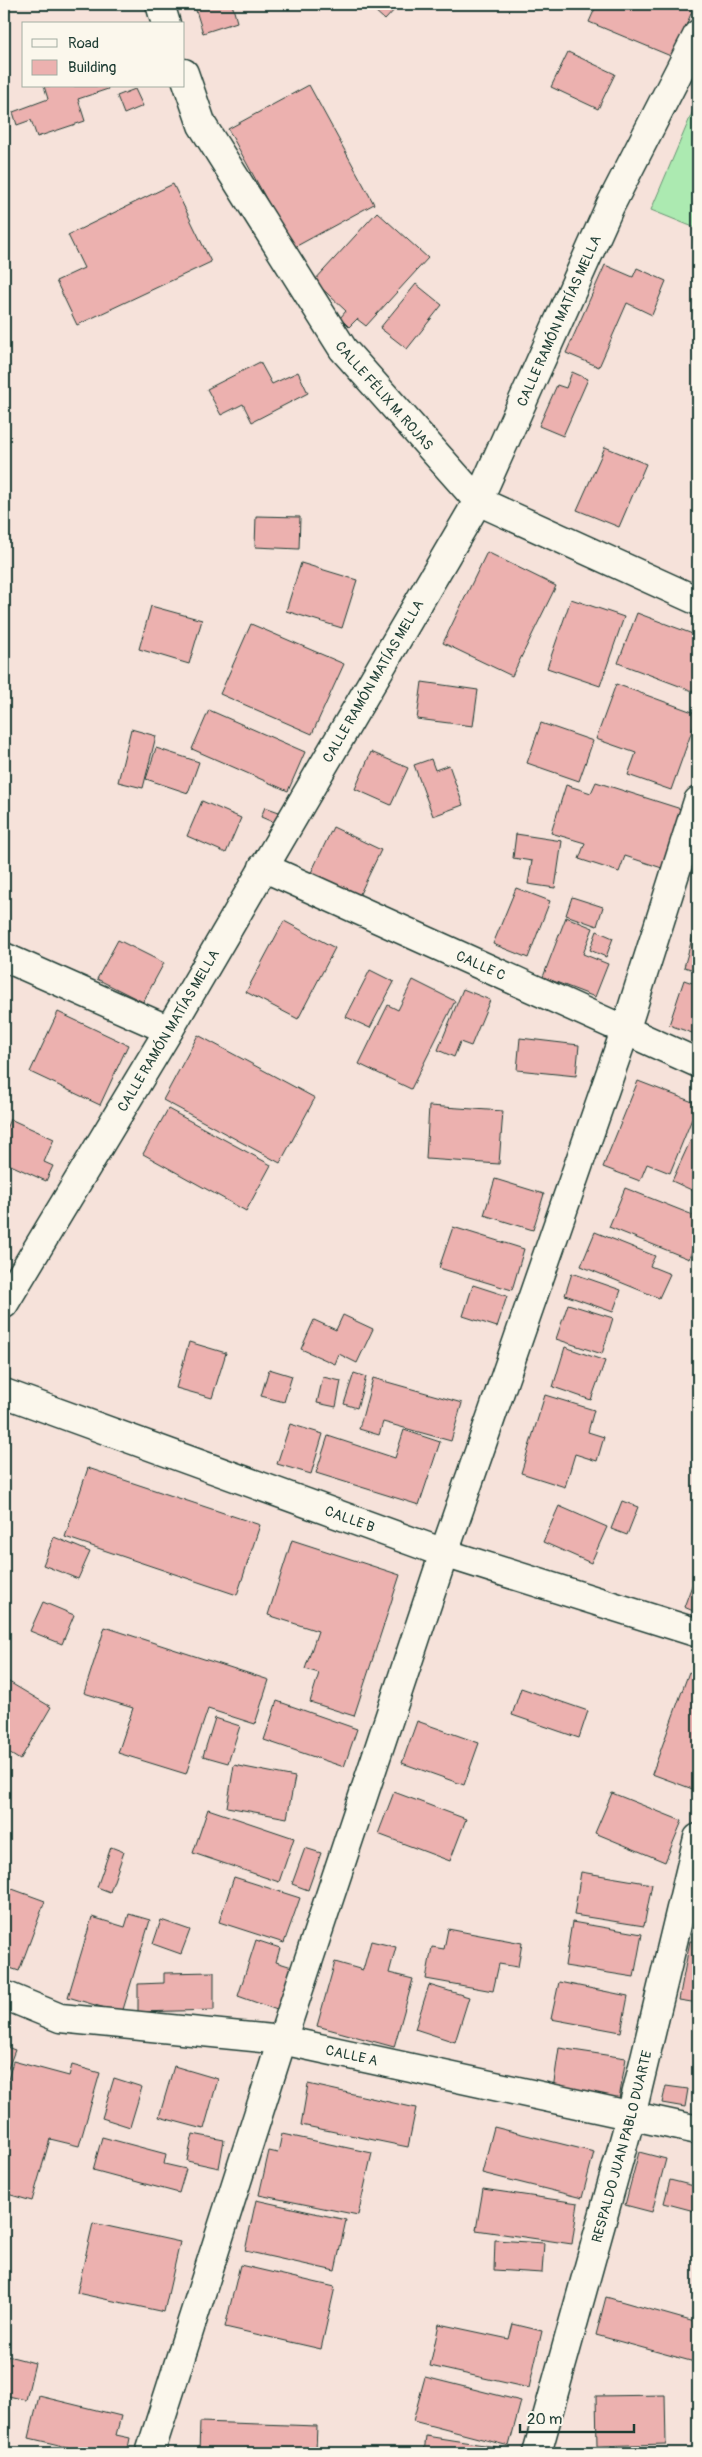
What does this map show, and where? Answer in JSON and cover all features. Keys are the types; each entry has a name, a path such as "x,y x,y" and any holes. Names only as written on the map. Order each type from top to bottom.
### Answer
{"street":[{"path":"160,4 165,22"},
{"name":"CALLE RAMÓN MATÍAS MELLA","path":"4,1304 169,1030 478,501 610,206 698,34"},
{"name":"CALLE FÉLIX M. ROJAS","path":"185,76 202,125 343,349 478,501 698,601"},
{"path":"150,2453 282,2040 444,1553 625,1031 698,801"},
{"name":"CALLE C","path":"263,867 698,1063"},
{"path":"4,957 169,1030"},
{"name":"CALLE B","path":"4,1393 444,1553 698,1633"},
{"name":"RESPALDO JUAN PABLO DUARTE","path":"537,2453 631,2116 698,1838"},
{"name":"CALLE A","path":"4,1995 60,2018 282,2040 698,2130"}],"green space":[{"path":"698,99 698,229 651,210"}],"building":[{"path":"194,4 232,4 237,22 203,33"},
{"path":"378,4 394,4 397,7 385,20 373,9"},
{"path":"597,4 680,4 693,9 673,57 589,22"},
{"path":"568,52 615,74 598,109 551,87"},
{"path":"309,85 374,204 293,248 228,129"},
{"path":"45,88 108,89 78,99 85,121 37,137 31,120 17,125 13,112 48,99"},
{"path":"135,89 143,106 124,114 117,96"},
{"path":"173,184 211,262 77,325 56,281 84,268 68,235"},
{"path":"377,212 428,258 366,326 357,319 349,327 340,318 346,311 314,281"},
{"path":"605,265 633,277 637,268 666,281 652,315 627,303 599,367 566,353"},
{"path":"416,284 442,305 407,349 380,328"},
{"path":"260,362 272,384 298,372 308,393 252,422 243,404 221,415 207,389"},
{"path":"572,372 588,379 563,436 539,426 557,385 566,388"},
{"path":"605,447 646,464 619,527 577,510"},
{"path":"256,516 300,517 299,549 255,547"},
{"path":"487,552 556,586 512,676 443,643"},
{"path":"301,563 357,580 342,628 286,611"},
{"path":"571,599 624,617 600,686 547,668"},
{"path":"151,606 202,620 189,664 139,649"},
{"path":"637,613 698,636 698,693 618,663"},
{"path":"251,624 344,664 312,734 220,694"},
{"path":"422,682 478,690 473,726 417,719"},
{"path":"616,684 698,714 671,790 628,775 636,753 596,739"},
{"path":"209,710 305,752 288,791 192,749"},
{"path":"541,723 593,741 579,781 527,763"},
{"path":"131,729 156,736 143,788 118,782"},
{"path":"156,748 199,762 188,793 146,779"},
{"path":"371,752 408,768 391,805 355,789"},
{"path":"431,759 435,770 449,765 463,805 433,816 414,765"},
{"path":"596,782 681,809 662,868 625,856 619,872 579,859 585,843 551,833 566,785 591,793"},
{"path":"202,801 241,818 226,853 187,836"},
{"path":"265,807 279,812 275,823 261,817"},
{"path":"333,827 381,850 357,900 309,877"},
{"path":"516,834 562,841 555,888 528,884 532,861 513,858"},
{"path":"516,888 550,901 528,958 493,944"},
{"path":"572,897 603,907 597,926 566,915"},
{"path":"566,917 593,928 583,954 608,964 595,997 543,977"},
{"path":"284,921 335,948 298,1019 246,992"},
{"path":"597,931 613,938 606,957 590,950"},
{"path":"694,932 698,933 698,971 684,967"},
{"path":"118,940 164,963 143,1002 97,979"},
{"path":"370,970 394,982 370,1028 346,1017"},
{"path":"413,980 455,1001 411,1089 359,1064 388,1005 398,1010"},
{"path":"684,980 698,985 698,1035 669,1025"},
{"path":"463,989 490,1000 471,1046 460,1042 454,1057 438,1050"},
{"path":"58,1012 128,1045 100,1105 30,1072"},
{"path":"198,1035 315,1098 280,1163 163,1100"},
{"path":"520,1038 579,1045 576,1076 517,1070"},
{"path":"638,1081 698,1104 670,1173 647,1164 640,1181 603,1167"},
{"path":"429,1106 503,1111 499,1164 426,1159"},
{"path":"168,1109 271,1165 246,1211 143,1154"},
{"path":"10,1119 54,1139 44,1162 53,1166 46,1181 4,1162 4,1134"},
{"path":"698,1124 698,1193 672,1181"},
{"path":"495,1179 544,1194 533,1230 484,1215"},
{"path":"625,1188 698,1217 698,1234 689,1259 609,1227"},
{"path":"453,1227 524,1249 512,1290 439,1268"},
{"path":"595,1232 655,1256 650,1266 670,1274 659,1298 581,1266"},
{"path":"572,1273 621,1290 613,1312 565,1295"},
{"path":"473,1285 507,1296 497,1327 463,1316"},
{"path":"568,1304 613,1318 602,1354 556,1339"},
{"path":"343,1315 373,1329 357,1363 339,1354 335,1364 301,1349 314,1320 336,1330"},
{"path":"189,1342 226,1353 212,1398 176,1388"},
{"path":"565,1347 605,1361 591,1400 553,1387"},
{"path":"269,1369 292,1376 284,1402 261,1396"},
{"path":"354,1373 366,1377 357,1408 344,1404"},
{"path":"323,1377 341,1381 336,1407 317,1403"},
{"path":"373,1378 462,1403 451,1441 383,1422 379,1435 359,1429"},
{"path":"545,1395 594,1410 588,1432 604,1437 597,1461 575,1454 565,1487 521,1473"},
{"path":"290,1424 323,1434 311,1474 277,1464"},
{"path":"404,1430 440,1442 419,1505 316,1473 328,1436 395,1458"},
{"path":"88,1468 260,1525 237,1595 65,1537"},
{"path":"622,1501 638,1507 627,1535 611,1529"},
{"path":"559,1506 607,1527 591,1563 543,1542"},
{"path":"54,1537 90,1552 78,1579 43,1565"},
{"path":"292,1540 400,1575 354,1716 310,1702 319,1673 305,1669 318,1631 268,1615"},
{"path":"694,1580 698,1581 698,1613 684,1607"},
{"path":"43,1602 74,1615 62,1644 30,1631"},
{"path":"105,1627 269,1680 255,1724 208,1709 186,1774 118,1753 133,1708 84,1693"},
{"path":"689,1672 698,1676 698,1791 652,1774"},
{"path":"4,1679 51,1707 20,1760 4,1750"},
{"path":"521,1688 588,1711 579,1738 512,1715"},
{"path":"277,1701 357,1729 344,1767 264,1740"},
{"path":"215,1718 240,1726 228,1763 203,1756"},
{"path":"417,1721 479,1743 464,1785 402,1763"},
{"path":"234,1765 295,1777 287,1818 227,1807"},
{"path":"394,1792 466,1819 450,1861 378,1834"},
{"path":"612,1793 682,1821 665,1862 595,1833"},
{"path":"208,1809 294,1838 279,1882 193,1853"},
{"path":"111,1847 124,1852 110,1892 97,1887"},
{"path":"305,1848 321,1853 308,1890 292,1884"},
{"path":"581,1872 652,1884 644,1926 574,1915"},
{"path":"234,1877 300,1898 284,1943 219,1922"},
{"path":"4,1886 45,1901 19,1971 4,1966"},
{"path":"129,1914 150,1920 122,2013 68,1997 92,1917 125,1927"},
{"path":"161,1920 190,1930 181,1954 153,1944"},
{"path":"572,1922 642,1934 634,1977 565,1966"},
{"path":"448,1929 522,1943 518,1967 499,1964 493,1991 426,1979 432,1947 444,1949"},
{"path":"256,1940 280,1948 276,1962 292,1967 277,2010 238,1996"},
{"path":"371,1941 396,1947 389,1973 413,1979 394,2047 317,2026 335,1962 363,1970"},
{"path":"690,1941 698,1942 698,2003 679,2000"},
{"path":"214,1972 214,2010 138,2012 138,1984 164,1983 164,1973"},
{"path":"559,1982 628,1996 621,2032 551,2019"},
{"path":"429,1985 469,1997 455,2042 415,2029"},
{"path":"4,2046 15,2050 4,2079"},
{"path":"559,2048 626,2058 619,2099 553,2089"},
{"path":"13,2061 69,2076 72,2065 100,2073 79,2146 50,2139 32,2201 4,2193 4,2095"},
{"path":"174,2066 218,2079 204,2129 159,2117"},
{"path":"114,2078 142,2087 130,2127 102,2118"},
{"path":"308,2084 416,2108 408,2147 301,2125"},
{"path":"666,2086 688,2089 685,2107 662,2103"},
{"path":"494,2127 594,2152 582,2198 482,2173"},
{"path":"193,2134 224,2140 219,2168 187,2161"},
{"path":"282,2134 372,2153 358,2215 259,2195 269,2151 278,2153"},
{"path":"102,2137 166,2154 164,2164 186,2169 179,2193 93,2170"},
{"path":"639,2152 666,2159 652,2212 625,2205"},
{"path":"670,2180 698,2187 698,2212 664,2203"},
{"path":"483,2189 578,2203 572,2244 476,2230"},
{"path":"256,2200 346,2220 335,2271 245,2251"},
{"path":"93,2223 180,2242 164,2312 77,2293"},
{"path":"495,2240 544,2243 542,2273 494,2270"},
{"path":"240,2265 335,2287 321,2349 225,2327"},
{"path":"606,2297 698,2323 698,2363 596,2335"},
{"path":"439,2324 509,2339 513,2324 542,2331 529,2388 430,2366"},
{"path":"8,2356 35,2363 26,2400 4,2395 4,2374"},
{"path":"425,2377 521,2401 509,2446 413,2421"},
{"path":"665,2395 666,2444 597,2446 596,2396"},
{"path":"39,2396 121,2416 116,2435 130,2438 127,2453 79,2453 80,2450 29,2438"},
{"path":"200,2422 317,2426 316,2450 286,2449 286,2453 199,2453"},
{"path":"426,2436 503,2448 502,2453 424,2453"}]}
